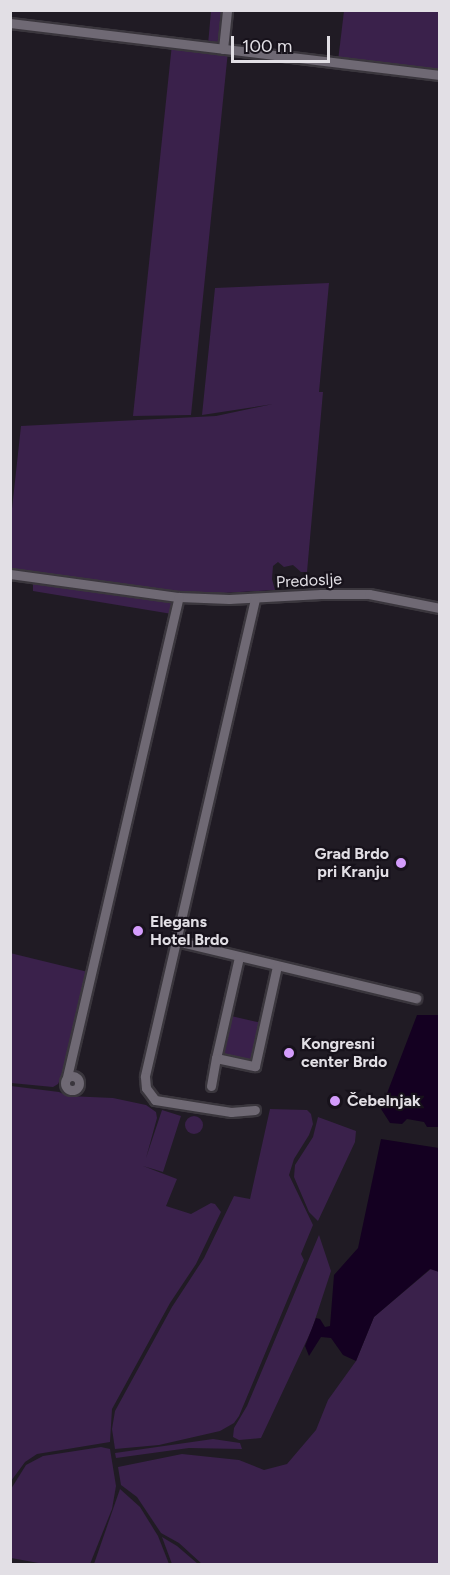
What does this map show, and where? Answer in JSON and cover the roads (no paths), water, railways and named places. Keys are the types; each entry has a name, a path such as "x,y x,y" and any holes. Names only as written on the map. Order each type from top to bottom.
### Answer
{"street":[{"path":"223,49 227,10"},
{"path":"10,23 440,75"},
{"name":"Predoslje","path":"10,574 179,597 255,599 321,594 369,594 440,608"},
{"path":"71,1076 71,1058 179,597"},
{"path":"255,599 198,838 145,1077 146,1088 155,1100 231,1112 255,1110"},
{"path":"177,941 416,998"},
{"path":"211,1086 239,957"},
{"path":"216,1058 255,1066 277,966"}],"place":[{"name":"Grad Brdo pri Kranju","path":"401,863"},
{"name":"Elegans Hotel Brdo","path":"138,931"},
{"name":"Kongresni center Brdo","path":"289,1053"},
{"name":"Čebelnjak","path":"335,1101"}]}
